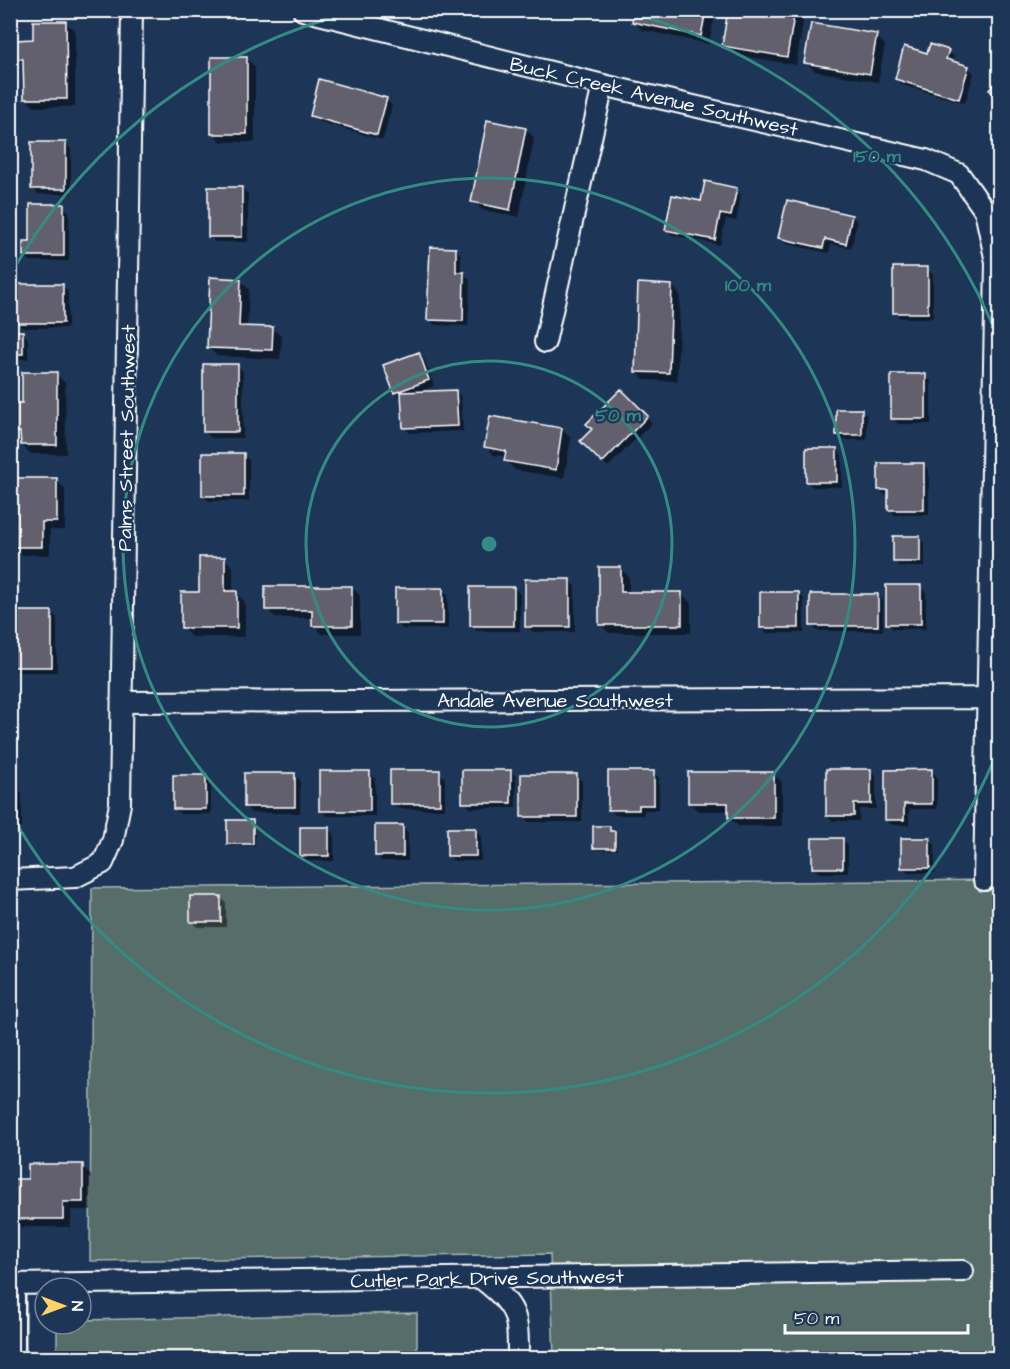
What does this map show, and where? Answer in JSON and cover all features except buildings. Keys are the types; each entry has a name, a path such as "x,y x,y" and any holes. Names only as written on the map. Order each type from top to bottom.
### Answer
{"street":[{"name":"Palms Street Southwest","path":"10,880 75,877 103,863 113,840 120,804 132,10"},
{"name":"Buck Creek Avenue Southwest","path":"303,10 603,85 926,160 958,174 985,211 996,262 987,698"},
{"path":"545,342 603,85"},
{"name":"Andale Avenue Southwest","path":"123,702 987,698"},
{"path":"984,880 987,698"},
{"name":"Cutler Park Drive Southwest","path":"15,1284 963,1271"},
{"path":"482,1279 504,1296 513,1310 518,1324 518,1359"}],"lane":[{"path":"15,1284 15,1319 19,1359"}],"green space":[{"path":"999,880 999,1358 554,1358 550,1254 90,1261 92,888"},
{"path":"417,1313 417,1358 57,1358 57,1336 93,1336 93,1320"}]}
